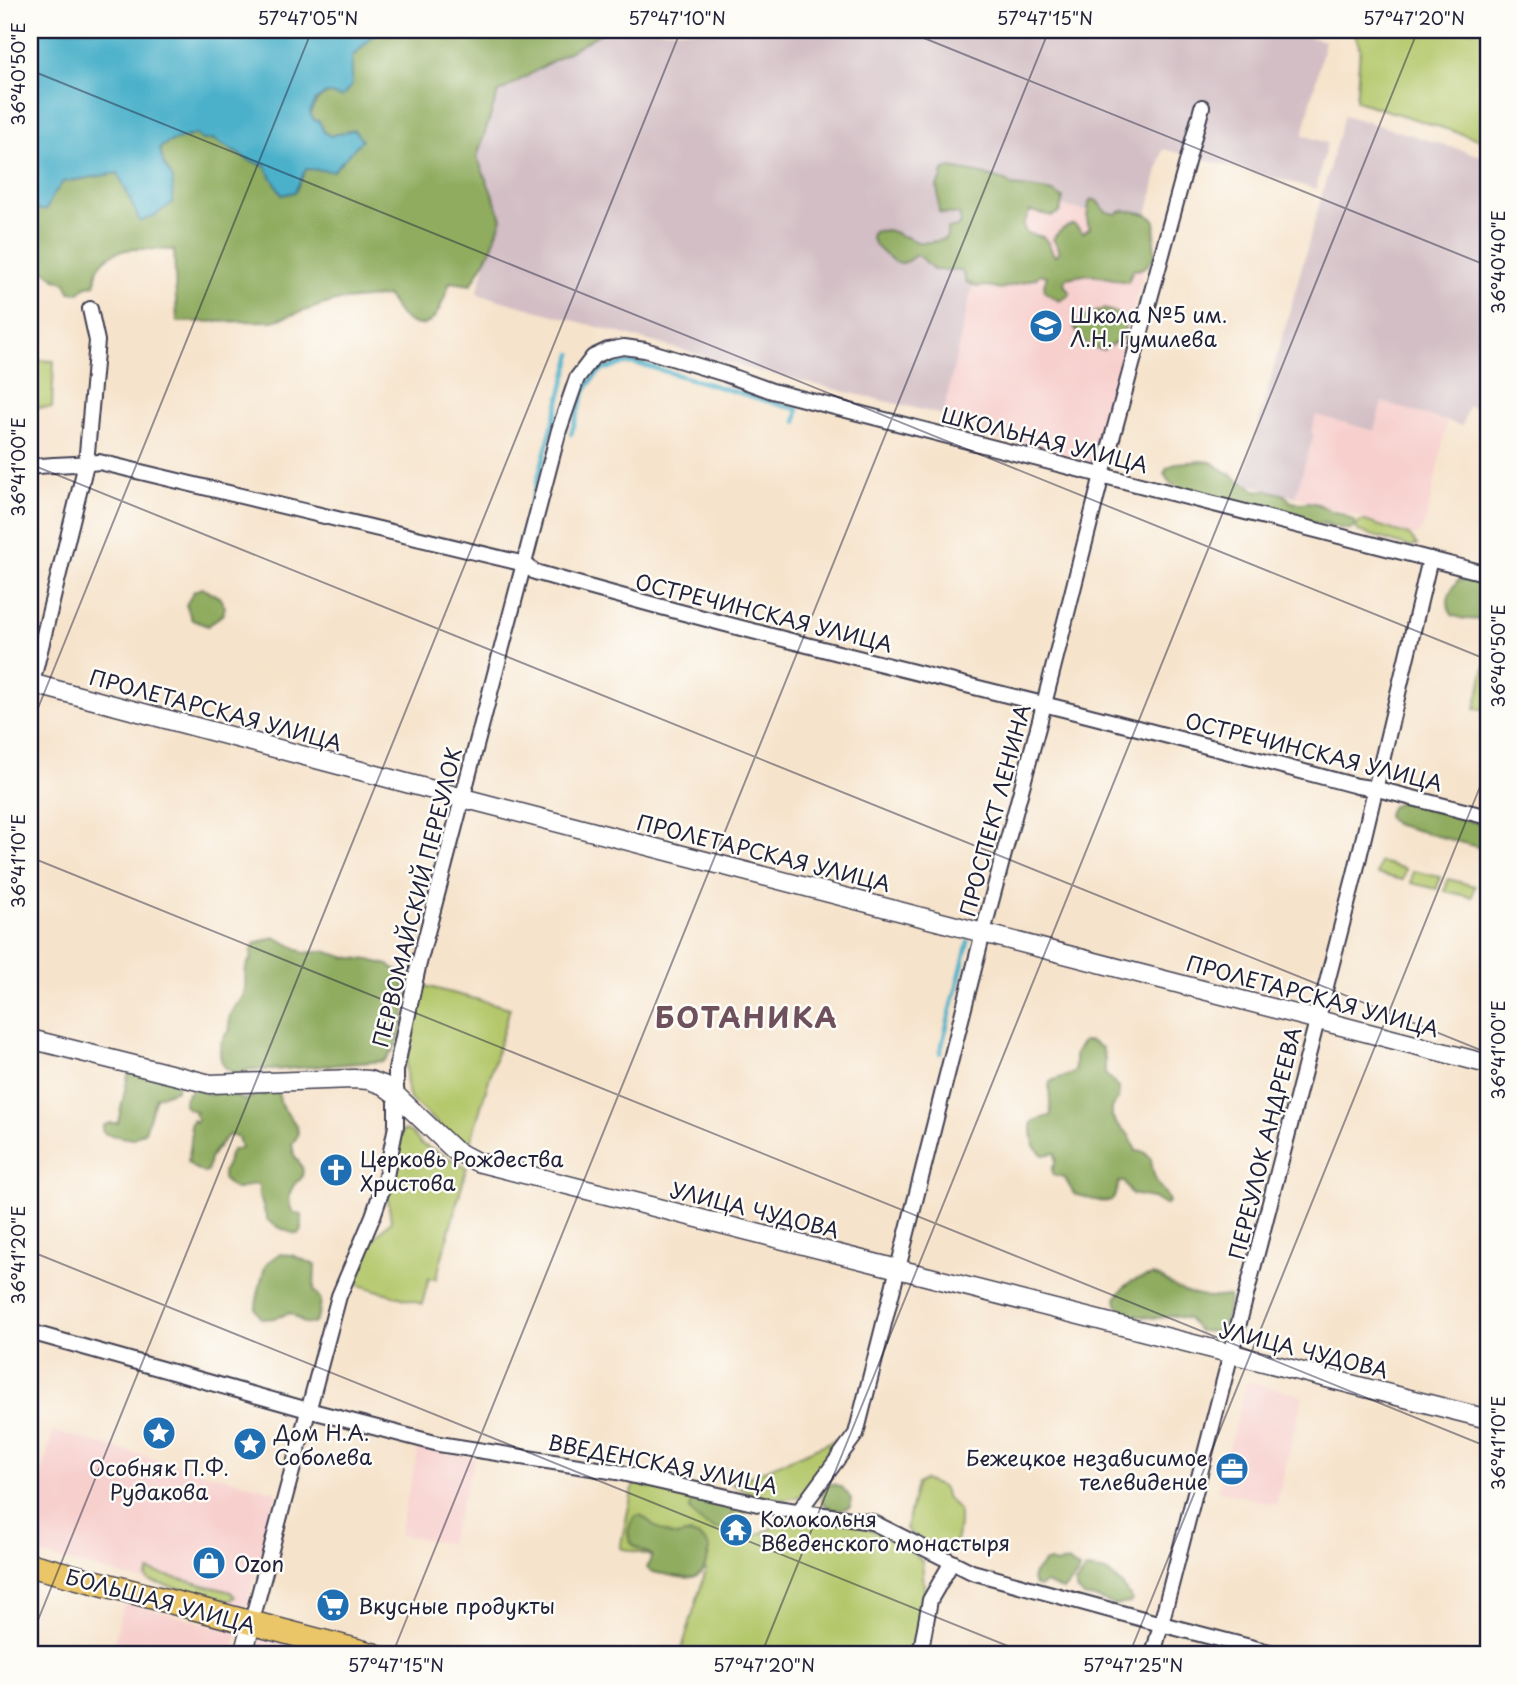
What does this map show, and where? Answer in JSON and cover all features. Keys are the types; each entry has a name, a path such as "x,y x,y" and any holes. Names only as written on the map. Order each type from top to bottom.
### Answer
{"main road":[{"name":"БОЛЬШАЯ УЛИЦА","path":"30,1565 374,1655"}],"street":[{"name":"ПРОСПЕКТ ЛЕНИНА","path":"799,1511 856,1434 1102,475 1202,107"},
{"path":"31,685 86,464 97,341 90,309"},
{"name":"ШКОЛЬНАЯ УЛИЦА","path":"593,357 624,347 645,350 772,391 1488,574"},
{"name":"ПЕРВОМАЙСКИЙ ПЕРЕУЛОК","path":"243,1655 339,1296 386,1181 396,1126 396,1070 418,968 559,430 577,378 593,357"},
{"name":"ОСТРЕЧИНСКАЯ УЛИЦА","path":"30,467 99,462 525,564 535,572 632,600 1357,786 1488,817"},
{"name":"ПЕРЕУЛОК АНДРЕЕВА","path":"1153,1655 1377,789 1430,559"},
{"name":"ПРОЛЕТАРСКАЯ УЛИЦА","path":"31,685 1488,1064"},
{"name":"УЛИЦА ЧУДОВА","path":"30,1039 210,1084 354,1079 376,1082 396,1094 454,1150 477,1162 1488,1419"},
{"name":"ВВЕДЕНСКАЯ УЛИЦА","path":"30,1332 439,1444 617,1472 776,1508 872,1522 972,1572 1281,1655"},
{"path":"920,1655 930,1600 952,1562"}],"shaded area":[{"path":"598,30 1280,30 1325,41 1303,135 1327,143 1316,189 1163,149 1145,224 994,191 943,415 751,369 477,294 495,226 472,149 493,87"},
{"path":"1344,115 1488,158 1488,412 1468,406 1462,426 1382,402 1374,431 1316,415 1311,433 1314,434 1295,497 1242,482"},
{"name":"Школа №5 им. Л.Н. Гумилева","path":"994,191 1154,226 1096,464 940,425"},
{"path":"1382,402 1447,423 1426,522 1416,536 1295,496 1313,435 1311,433 1316,414 1373,431"},
{"path":"1247,1381 1303,1396 1276,1505 1218,1490"},
{"path":"53,1431 277,1492 247,1607 30,1552 30,1519"},
{"path":"419,1447 475,1458 449,1544 399,1534"},
{"path":"124,1602 238,1632 232,1655 111,1655"},
{"path":"257,1637 326,1655 253,1655"}],"green space":[{"path":"386,30 606,30 498,93 477,157 502,218 491,250 471,285 450,282 440,308 429,322 414,324 404,318 387,296 335,301 273,321 177,322 174,250 132,249 113,254 99,267 95,284 85,287 79,293 70,292 66,283 30,260 30,208 46,210 53,194 63,182 118,173 140,221 173,179 163,163 160,148 169,142 196,134 202,140 213,139 265,166 295,192 306,169 353,130 330,136 324,132 319,121 314,121 310,113 317,101 326,94 352,85 352,57 376,33"},
{"path":"1354,30 1488,30 1488,142 1356,101 1360,49"},
{"path":"951,168 982,174 1012,186 1053,192 1063,198 1060,212 1052,216 1030,211 1023,225 1026,233 1045,239 1055,256 1059,249 1053,239 1060,231 1074,224 1083,233 1090,228 1087,218 1089,202 1092,199 1108,212 1116,214 1129,211 1151,216 1156,226 1156,254 1144,267 1133,270 1128,282 1090,274 1066,278 1064,285 1070,292 1059,301 1045,292 1047,276 1040,274 1036,278 1001,289 977,287 966,282 963,272 934,270 916,255 903,263 888,257 873,241 873,232 887,230 921,243 945,239 947,229 957,227 961,223 959,214 939,212 937,186 942,173"},
{"path":"1103,309 1115,312 1122,318 1125,331 1124,338 1102,350 1084,342 1074,325 1082,318"},
{"path":"32,360 54,361 52,408 30,407"},
{"path":"1211,462 1254,490 1268,490 1285,495 1291,502 1318,504 1343,514 1355,522 1354,528 1314,524 1294,513 1274,515 1260,507 1226,502 1196,491 1187,493 1170,483 1164,474 1167,468 1177,463"},
{"path":"1360,521 1409,535 1417,545 1410,547 1358,531 1356,527"},
{"path":"1466,579 1488,583 1488,620 1463,619 1452,615 1448,605 1450,593 1457,581"},
{"path":"202,588 219,597 225,607 223,614 208,626 192,620 186,605 194,591"},
{"path":"1488,654 1488,710 1475,709"},
{"path":"1400,801 1488,826 1488,850 1394,824 1387,816 1391,807"},
{"path":"1380,862 1406,869 1403,880 1377,874"},
{"path":"1413,871 1440,877 1437,889 1411,883"},
{"path":"1448,879 1475,886 1472,897 1445,891"},
{"path":"274,937 304,953 324,951 369,960 388,965 402,973 406,995 404,1020 397,1043 384,1061 272,1070 251,1069 235,1074 225,1067 220,1047 230,1030 231,1011 244,993 245,971 251,959 252,948 257,943"},
{"path":"425,986 510,1008 468,1151 410,1099 407,1056"},
{"path":"1083,1041 1090,1041 1102,1048 1105,1074 1119,1088 1118,1099 1112,1108 1112,1117 1129,1135 1136,1151 1144,1152 1151,1159 1156,1181 1169,1202 1165,1205 1153,1198 1131,1194 1124,1182 1119,1182 1113,1198 1108,1202 1074,1194 1064,1177 1054,1175 1052,1170 1056,1160 1055,1153 1043,1155 1034,1146 1031,1123 1051,1115 1050,1082 1075,1072 1075,1054"},
{"path":"129,1071 178,1081 177,1090 156,1097 145,1131 132,1139 102,1131 103,1126 109,1123 118,1123"},
{"path":"272,1087 278,1088 282,1106 298,1132 292,1143 294,1155 303,1173 292,1188 289,1199 293,1213 302,1214 302,1230 298,1234 269,1221 256,1184 236,1189 223,1179 232,1150 241,1148 238,1137 229,1135 224,1140 211,1156 208,1170 204,1173 188,1162 190,1126 192,1120 196,1122 198,1119 194,1114 197,1112 188,1109 184,1103 190,1092 195,1088 210,1095 223,1092 244,1100 259,1094 264,1096"},
{"path":"405,1130 412,1133 421,1144 467,1167 436,1279 429,1278 422,1304 349,1282 367,1246 391,1221 387,1191 401,1132"},
{"path":"279,1254 292,1255 315,1265 314,1290 321,1300 314,1324 304,1323 291,1313 262,1319 257,1312 266,1265"},
{"path":"1153,1275 1193,1294 1207,1297 1228,1296 1230,1298 1225,1321 1218,1332 1199,1331 1188,1319 1174,1316 1156,1318 1123,1314 1116,1298 1123,1288"},
{"path":"844,1436 803,1494 794,1498 767,1498 732,1484"},
{"path":"924,1480 942,1487 946,1497 959,1510 957,1538 950,1553 927,1544 906,1529 917,1484"},
{"path":"634,1483 742,1507 754,1536 799,1516 823,1523 848,1522 885,1535 907,1548 922,1561 925,1598 915,1655 680,1655 706,1570 620,1548"},
{"path":"829,1484 844,1490 851,1499 850,1507 835,1510 822,1502 822,1492"},
{"path":"696,1496 717,1498 718,1503 730,1506 734,1511 731,1522 725,1529 710,1527 696,1517 690,1509"},
{"path":"641,1515 666,1533 676,1536 691,1534 703,1540 710,1549 705,1567 697,1576 686,1578 657,1573 647,1568 652,1555 632,1544 629,1536 629,1528 635,1516"},
{"path":"1068,1561 1079,1569 1063,1590 1046,1583 1039,1587 1035,1585 1032,1580 1034,1573 1045,1562 1056,1564"},
{"path":"1086,1569 1103,1571 1113,1577 1132,1599 1130,1603 1114,1605 1084,1596 1075,1584"},
{"path":"149,1571 231,1592 235,1597 230,1601 149,1581 146,1577"}],"water":[{"path":"30,30 386,30 376,33 352,57 352,85 342,97 326,93 315,101 310,113 330,136 354,130 362,140 333,171 306,169 295,192 282,195 265,166 213,139 202,140 196,134 169,142 160,148 163,163 173,179 172,203 156,215 140,222 118,173 63,182 46,210 30,208"}],"waterway":[{"path":"521,540 572,354"},
{"path":"571,434 583,396 595,376 602,370 633,363 798,409 796,422"},
{"path":"940,1053 968,942"}],"place":[{"name":"Школа №5 им. Л.Н. Гумилева","path":"1046,326"},
{"name":"Церковь Рождества Христова","path":"336,1170"},
{"name":"Особняк П.Ф. Рудакова","path":"159,1433"},
{"name":"Дом Н.А. Соболева","path":"250,1444"},
{"name":"Бежецкое независимое телевидение","path":"1232,1469"},
{"name":"Колокольня Введенского монастыря","path":"736,1530"},
{"name":"Ozon","path":"209,1563"},
{"name":"Вкусные продукты","path":"333,1605"}],"district":[{"name":"БОТАНИКА","path":"747,1016"}]}
